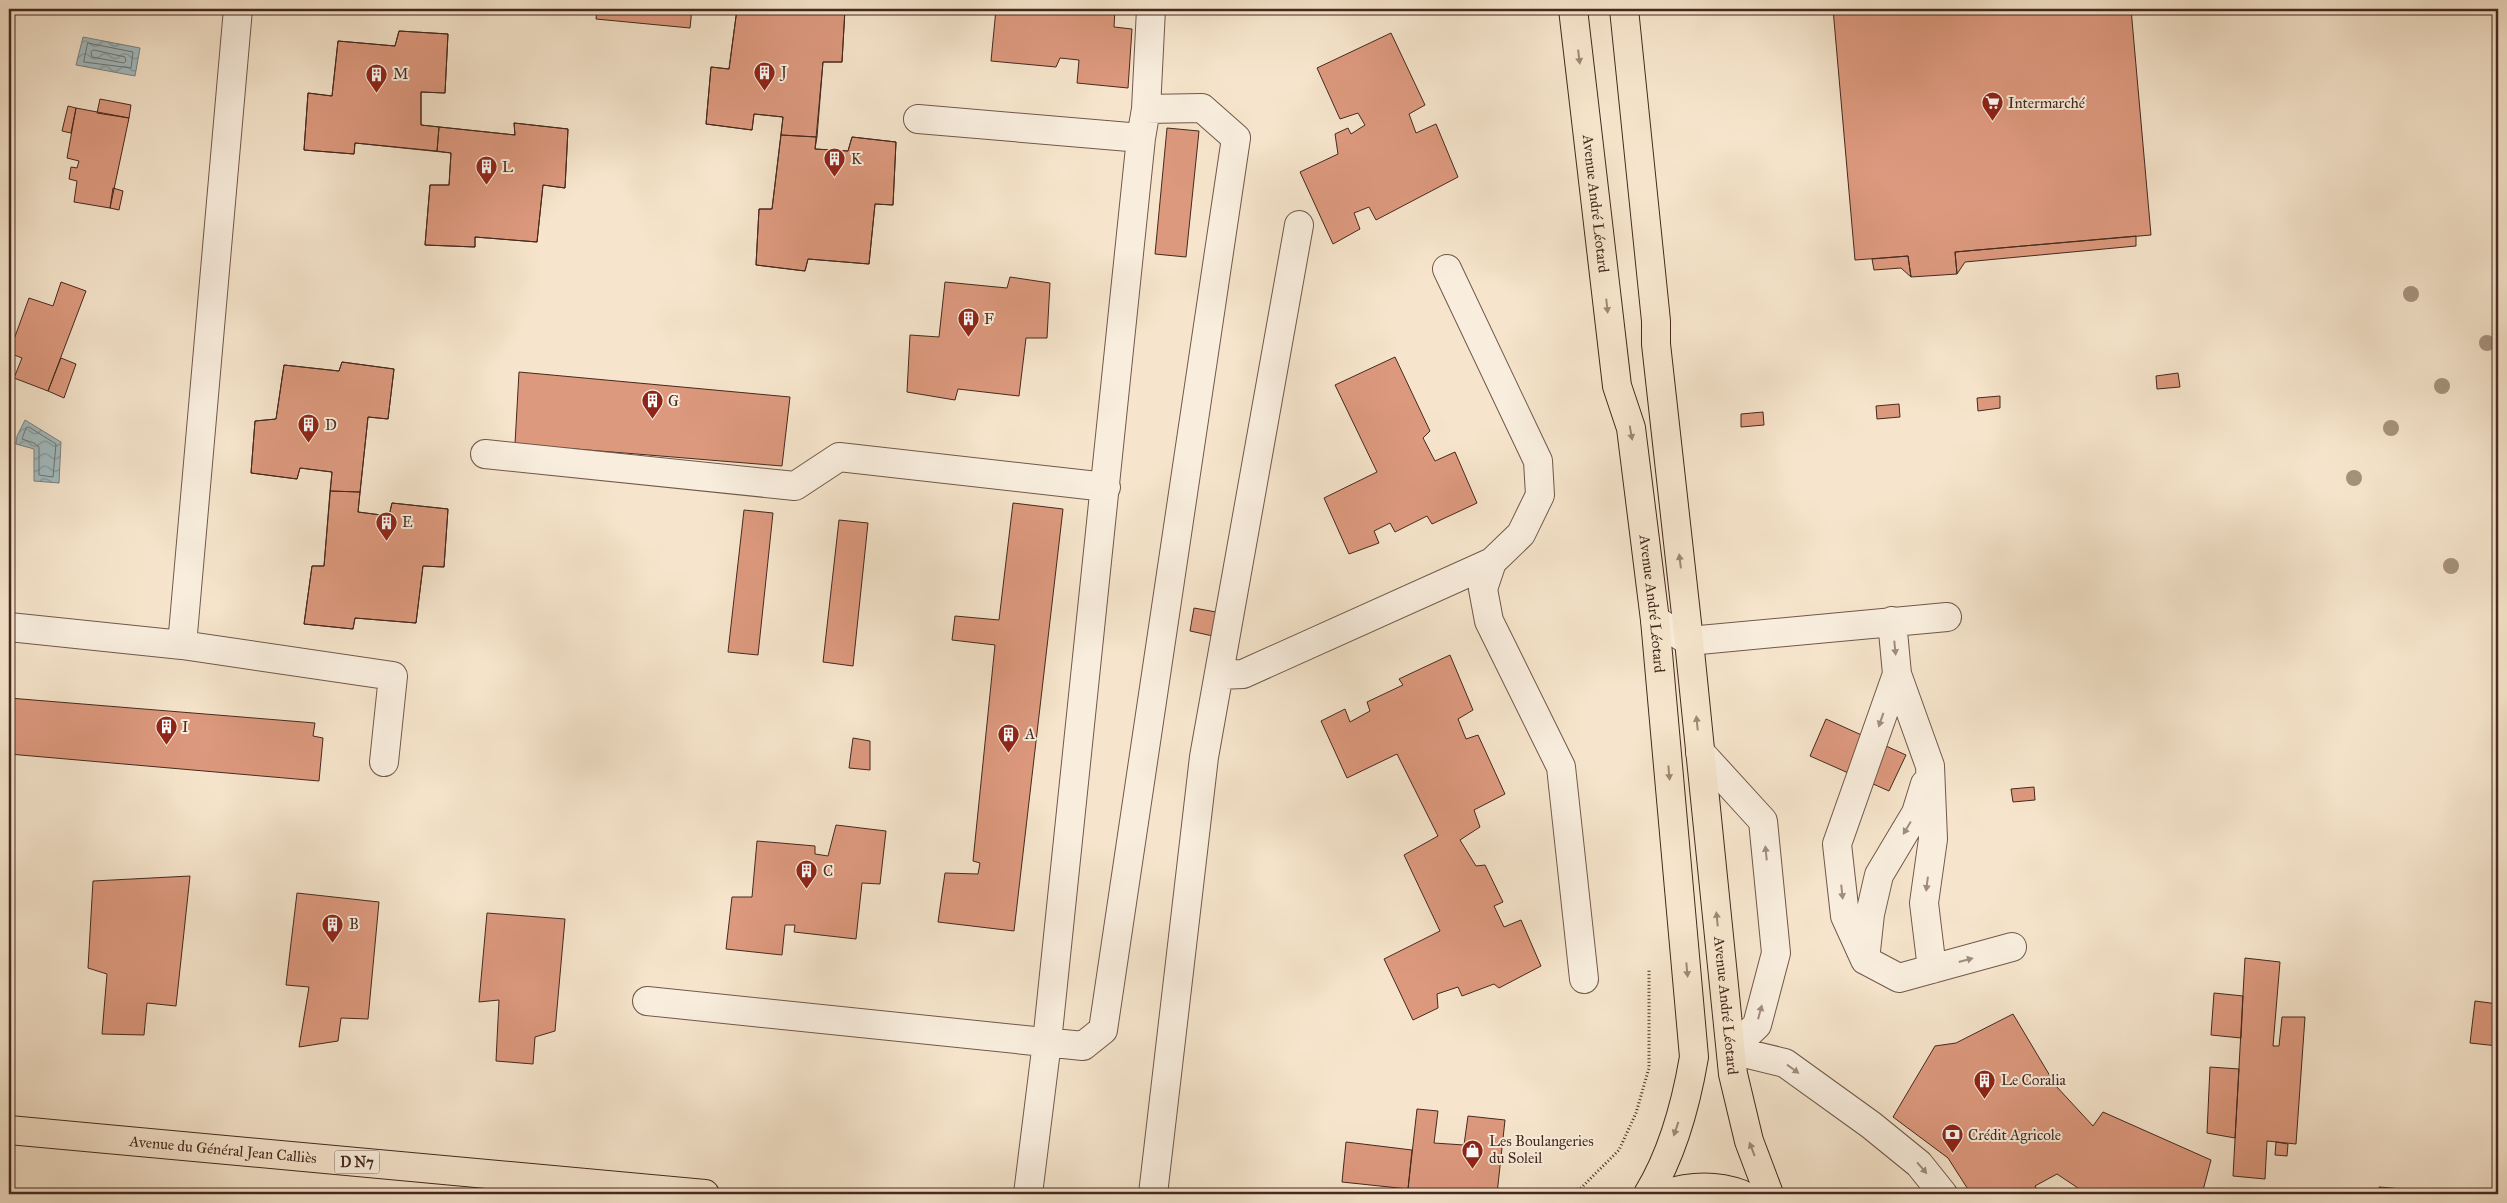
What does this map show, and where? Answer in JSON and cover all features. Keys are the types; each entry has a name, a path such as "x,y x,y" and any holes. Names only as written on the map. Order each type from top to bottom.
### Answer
{"main road":[{"name":"Avenue André Léotard","path":"1573,9 1617,386 1631,428 1655,620 1694,1057 1687,1097 1661,1173 1648,1194"},
{"name":"Avenue André Léotard","path":"1624,9 1656,321 1657,353 1689,641 1733,1074 1749,1141 1769,1194"},
{"name":"Avenue du Général Jean Calliès","path":"9,1130 706,1194"},
{"path":"1665,1194 1695,1187 1725,1189 1741,1194"}],"street":[{"path":"182,645 238,9"},
{"path":"1028,1194 1047,1042 1141,138 1146,109 1151,9"},
{"path":"647,1001 1083,1046 1103,1030 1236,138 1202,108 1146,109"},
{"path":"918,119 1141,138"},
{"path":"1153,1194 1204,757 1300,225"},
{"path":"1219,674 1243,674 1492,562 1521,534 1540,495 1538,461 1447,269"},
{"path":"485,454 795,486 839,457 1106,487"},
{"path":"1492,562 1483,589 1489,621 1561,767 1584,980"},
{"path":"1655,620 1689,641 1947,617"},
{"path":"1892,621 1897,674 1930,766 1933,839 1924,904 1932,969"},
{"path":"9,627 182,645 393,676 384,762"},
{"path":"1897,674 1838,844 1845,916 1865,960 1899,978 2012,947"},
{"path":"1700,752 1763,821 1764,830 1776,953 1757,1024 1731,1050"},
{"path":"1865,960 1870,914 1879,875 1916,813 1930,766"},
{"path":"1731,1050 1785,1062 1871,1125 1919,1164 1943,1194"}],"path":[{"path":"1564,1194 1581,1188 1619,1150 1636,1113 1649,1068 1648,961"}],"water":[{"path":"83,37 140,48 135,76 76,65"},
{"path":"25,420 61,442 59,483 34,481 34,449 16,444 17,436"}],"building":[{"path":"597,9 692,9 690,28 596,19"},
{"path":"737,9 798,14 799,9 845,9 842,62 823,62 815,149 848,151 852,137 896,142 893,205 875,204 869,264 808,259 805,271 756,265 759,209 772,209 783,117 754,114 752,130 706,124 711,67 729,69"},
{"name":"J","path":"737,9 798,14 799,9 845,9 842,62 823,62 817,137 781,135 783,117 754,114 752,130 706,124 711,67 729,69"},
{"path":"996,9 1115,9 1114,27 1132,29 1128,88 1077,83 1079,60 1060,58 1056,67 991,61"},
{"name":"Intermarché","path":"1833,9 2131,9 2151,235 1955,252 1957,274 1911,277 1908,256 1855,260"},
{"path":"399,31 448,34 445,93 421,92 421,125 515,135 514,123 568,129 565,188 543,185 537,242 475,237 475,247 425,245 430,185 449,185 451,153 355,143 354,154 304,150 308,93 332,96 338,41 395,46"},
{"name":"M","path":"399,31 448,34 445,93 421,92 421,125 439,127 437,151 355,143 354,154 304,150 308,93 332,96 338,41 395,46"},
{"path":"1391,33 1425,105 1409,114 1416,133 1436,124 1458,177 1376,220 1369,207 1354,213 1360,229 1333,244 1300,172 1338,154 1335,134 1348,128 1351,134 1365,125 1358,113 1340,119 1317,68"},
{"path":"100,99 131,105 129,118 97,113"},
{"path":"68,106 76,108 71,133 62,131"},
{"path":"76,108 129,118 110,208 74,202 77,181 69,179 71,167 77,168 79,161 67,158"},
{"name":"L","path":"514,123 568,129 565,188 543,185 537,242 475,237 475,247 425,245 430,185 449,185 451,153 437,151 439,127 515,135"},
{"path":"1167,128 1199,131 1186,257 1155,254"},
{"name":"K","path":"781,135 817,137 815,149 848,151 852,137 896,142 893,205 875,204 869,264 808,259 805,271 756,265 759,209 772,209"},
{"path":"113,188 123,191 119,210 110,208"},
{"path":"2136,236 2136,246 1965,262 1957,274 1955,252"},
{"path":"1908,256 1911,277 1901,268 1874,270 1872,259"},
{"name":"F","path":"1010,277 1050,283 1047,338 1026,338 1019,396 958,389 955,400 907,392 910,335 939,337 945,282 1007,288"},
{"path":"61,282 86,291 48,391 14,378 22,358 9,353 29,298 53,306"},
{"path":"1395,357 1430,431 1423,438 1435,461 1455,452 1477,503 1432,524 1427,516 1395,532 1390,523 1374,531 1379,543 1349,554 1324,498 1377,472 1335,385"},
{"path":"61,358 76,364 64,398 48,391"},
{"path":"342,362 394,369 388,419 368,417 358,512 389,516 392,503 448,509 444,567 423,566 416,623 355,618 353,629 304,624 312,566 324,566 332,472 300,468 297,479 251,473 255,421 276,419 284,365 339,371"},
{"name":"D","path":"342,362 394,369 388,419 368,417 360,492 330,491 332,472 300,468 297,479 251,473 255,421 276,419 284,365 339,371"},
{"name":"G","path":"519,372 790,397 782,466 515,444"},
{"path":"2178,373 2180,387 2157,389 2156,376"},
{"path":"2000,396 2000,408 1978,411 1977,398"},
{"path":"1899,404 1900,417 1877,419 1876,406"},
{"path":"1763,412 1764,425 1741,427 1741,414"},
{"path":"9,458 14,458 13,513 9,513"},
{"name":"E","path":"330,491 360,492 358,512 389,516 392,503 448,509 444,567 423,566 416,623 355,618 353,629 304,624 312,566 324,566"},
{"name":"A","path":"1013,503 1063,509 1014,931 938,922 945,873 978,874 980,863 973,861 995,645 952,640 955,616 999,620"},
{"path":"744,510 773,513 758,655 728,652"},
{"path":"839,520 868,523 853,666 823,662"},
{"path":"1194,608 1216,612 1213,636 1190,631"},
{"path":"1450,655 1473,710 1458,719 1466,739 1478,735 1505,794 1474,810 1480,827 1460,840 1476,866 1485,865 1503,902 1494,906 1504,927 1521,920 1541,966 1499,988 1494,984 1462,996 1458,987 1437,994 1438,1008 1413,1020 1384,959 1440,931 1404,855 1438,836 1397,754 1347,778 1321,721 1345,709 1350,722 1370,711 1367,702 1403,685 1399,679"},
{"name":"I","path":"9,698 315,723 313,736 323,738 319,781 9,754"},
{"path":"1826,719 1906,755 1889,791 1810,756"},
{"path":"853,738 870,741 870,770 849,768"},
{"path":"2034,787 2035,800 2013,802 2011,789"},
{"name":"C","path":"836,825 886,831 880,884 862,883 856,939 794,932 795,925 785,925 782,955 726,949 732,897 752,897 757,841 815,846 815,854 828,856"},
{"path":"190,876 176,1006 147,1003 144,1035 102,1034 107,974 88,968 93,881"},
{"name":"B","path":"297,893 379,902 368,1019 341,1018 338,1041 299,1047 309,987 286,985"},
{"path":"487,913 565,919 555,1031 535,1037 533,1064 496,1061 499,1000 479,1002"},
{"path":"2245,958 2280,962 2273,1046 2279,1046 2282,1017 2305,1017 2296,1144 2267,1141 2265,1179 2233,1176"},
{"path":"2214,993 2243,996 2241,1038 2211,1035"},
{"path":"2475,1001 2498,1004 2498,1046 2470,1043"},
{"name":"Le Coralia","path":"2013,1014 2056,1086 2093,1126 2103,1112 2211,1160 2202,1194 2087,1194 2057,1174 2035,1186 2040,1194 1971,1194 1948,1158 1893,1117 1935,1046 1956,1043"},
{"path":"2210,1067 2239,1069 2235,1138 2207,1133"},
{"path":"1417,1109 1438,1111 1434,1143 1464,1145 1468,1116 1505,1120 1497,1194 1448,1194 1408,1189"},
{"path":"1346,1142 1412,1150 1408,1189 1342,1182"},
{"path":"2276,1142 2288,1144 2287,1156 2275,1155"},
{"path":"2379,1187 2462,1194 2379,1194"}],"place":[{"name":"J","path":"765,91"},
{"name":"M","path":"377,93"},
{"name":"Intermarché","path":"1992,122"},
{"name":"K","path":"835,178"},
{"name":"L","path":"486,186"},
{"name":"F","path":"968,338"},
{"name":"G","path":"652,420"},
{"name":"D","path":"309,444"},
{"name":"E","path":"386,541"},
{"name":"I","path":"166,746"},
{"name":"A","path":"1009,753"},
{"name":"C","path":"807,890"},
{"name":"B","path":"333,943"},
{"name":"Le Coralia","path":"1985,1099"},
{"name":"Crédit Agricole","path":"1952,1154"},
{"name":"Les Boulangeries du Soleil","path":"1473,1169"}]}
